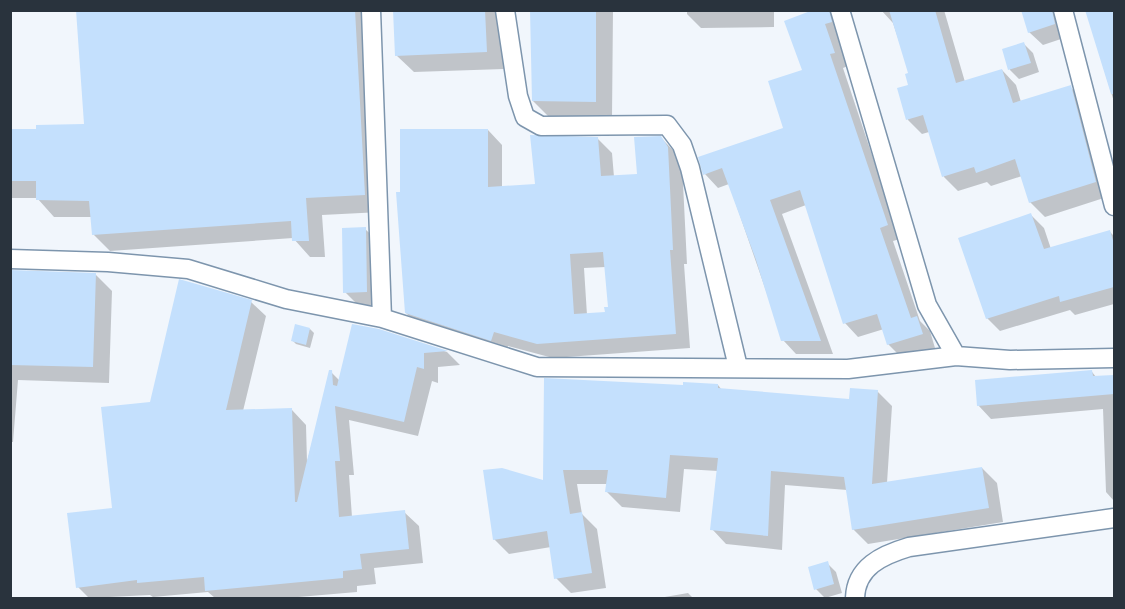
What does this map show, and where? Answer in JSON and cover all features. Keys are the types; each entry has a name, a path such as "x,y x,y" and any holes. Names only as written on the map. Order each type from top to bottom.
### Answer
{"street":[{"path":"371,10 382,318"},
{"path":"505,10 518,96 525,117 541,126 667,125 676,134 690,168 738,367"},
{"path":"840,10 927,305 956,356"},
{"path":"1063,10 1114,207"},
{"path":"10,259 108,262 188,269 286,299 382,318 537,367 848,369 956,356 1010,360 1114,358"},
{"path":"855,598 855,588 861,573 888,553 909,547 1114,518"}],"building":[{"path":"76,10 355,10 365,195 306,198 309,241 292,241 291,221 92,235 89,201 36,200 36,181 10,181 10,129 36,129 36,125 84,124"},
{"path":"393,10 485,10 487,52 395,56"},
{"path":"530,10 596,10 596,102 532,101"},
{"path":"813,10 829,10 832,22 825,24 835,53 830,54 888,225 880,228 911,318 917,316 923,334 887,345 877,314 843,324 800,190 770,200 821,341 781,341 756,260 722,168 703,175 698,157 783,128 768,81 802,70 784,21"},
{"path":"889,10 935,10 956,83 1002,69 1013,103 1071,85 1096,182 1029,203 1015,159 976,173 974,167 942,177 923,115 906,120 897,88 908,85 905,74 908,73"},
{"path":"1021,10 1052,10 1055,24 1028,33"},
{"path":"1085,10 1114,10 1114,94 1111,94"},
{"path":"1024,42 1031,63 1008,70 1002,49"},
{"path":"400,129 488,129 488,187 535,184 530,135 598,137 601,176 637,174 634,137 661,136 668,147 673,250 670,250 676,334 537,344 494,332 491,341 405,313 396,192 400,192","holes":["603,252 608,307 604,307 605,312 574,314 570,254"]},
{"path":"1031,213 1044,249 1110,230 1114,244 1114,287 1060,302 1059,296 986,319 958,238"},
{"path":"366,227 367,292 343,293 342,228"},
{"path":"10,270 96,273 93,367 10,365"},
{"path":"179,279 252,300 226,410 292,408 295,502 297,502 329,370 332,370 333,385 337,386 352,324 379,329 448,351 424,353 424,369 417,367 404,422 335,406 340,461 335,461 339,517 405,510 409,549 360,554 362,569 343,571 343,578 205,591 204,577 137,583 137,580 76,588 67,513 112,508 101,407 150,402"},
{"path":"295,324 310,328 306,345 291,341"},
{"path":"1092,370 1093,376 1114,375 1114,394 977,406 975,380"},
{"path":"544,378 683,385 683,382 718,384 718,388 849,399 850,388 878,390 872,484 982,467 989,508 852,530 844,477 771,471 768,536 710,530 718,458 670,455 666,498 605,492 608,470 563,470 570,514 582,512 592,573 554,579 547,531 493,540 483,470 502,468 543,480"},
{"path":"828,561 834,584 814,590 808,567"}]}
